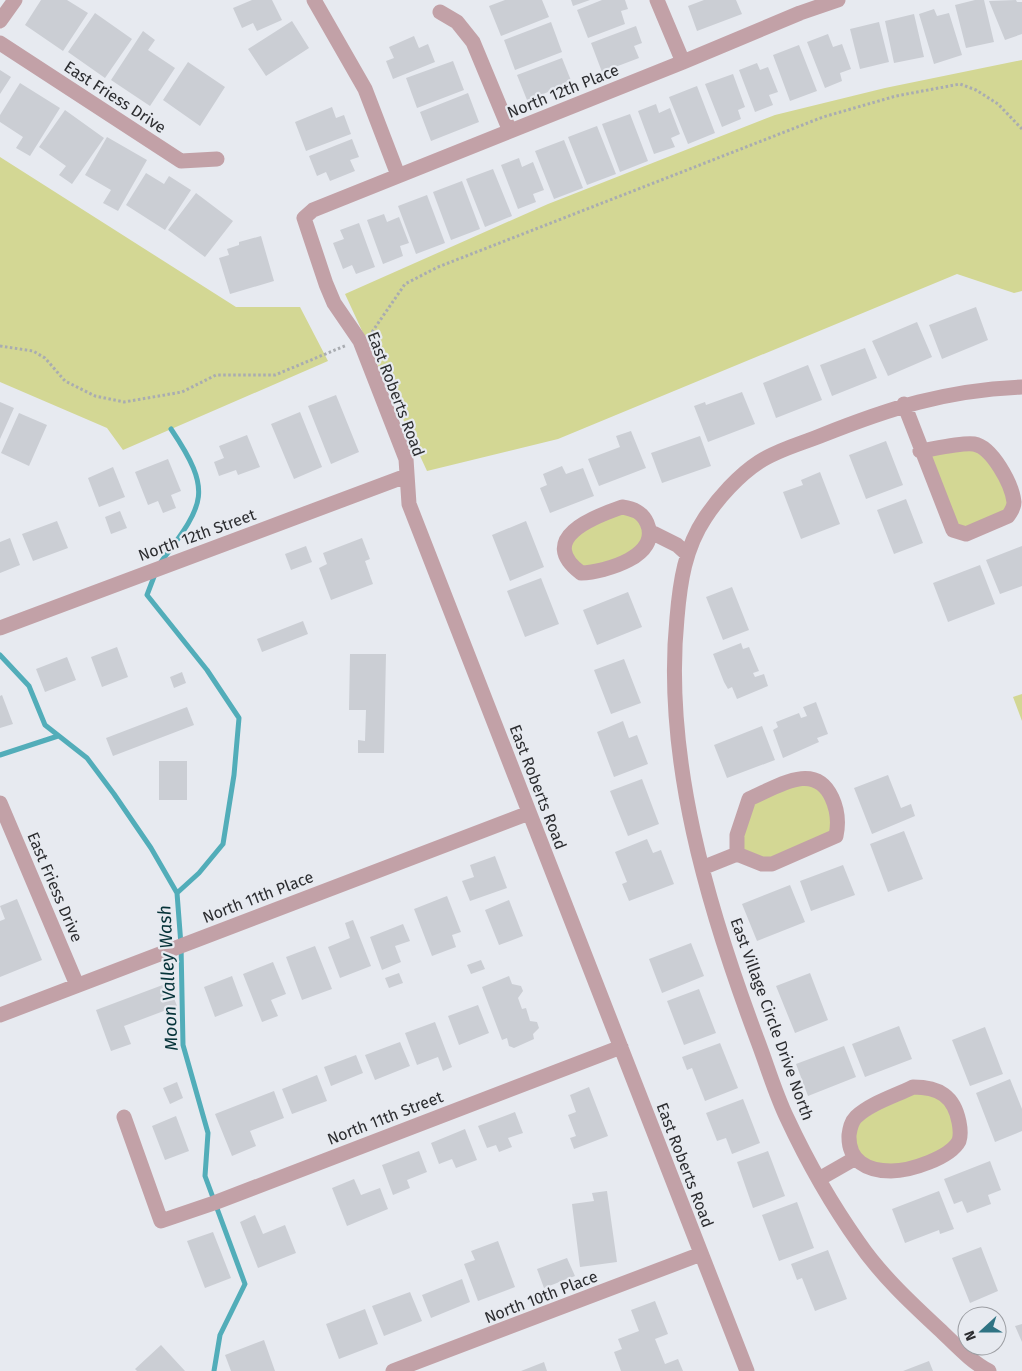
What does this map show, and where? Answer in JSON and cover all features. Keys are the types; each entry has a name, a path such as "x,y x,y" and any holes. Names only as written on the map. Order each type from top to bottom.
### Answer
{"street":[{"path":"0,22 15,0"},
{"path":"314,0 365,89 398,175"},
{"path":"657,0 683,62"},
{"name":"North 12th Place","path":"304,218 313,210 398,175 683,62 800,13 838,0"},
{"path":"440,12 457,22 473,42 510,131"},
{"name":"East Friess Drive","path":"0,43 180,161 217,160"},
{"name":"East Roberts Road","path":"304,218 334,303 360,341 406,459 408,504 747,1371"},
{"name":"East Village Circle Drive North","path":"990,1371 959,1348 901,1293 860,1244 819,1179 786,1117 743,1002 702,868 675,719 673,658 680,582 687,554 704,519 724,493 759,462 904,404 950,394 1022,387"},
{"path":"904,404 920,451 953,530 966,534 1008,516 1012,511 1014,502 1002,470 988,451 973,444 920,451"},
{"name":"North 12th Street","path":"0,628 406,476"},
{"path":"651,532 650,540 634,558 604,570 581,573 571,566 566,555 565,543 570,532 588,521 622,507 634,510 644,517 651,532 677,545 687,554"},
{"path":"702,868 737,854 762,864 772,864 836,836 839,821 827,787 818,780 805,776 749,798 737,836 737,854"},
{"name":"East Friess Drive","path":"0,803 77,985"},
{"name":"North 11th Place","path":"0,1015 529,813"},
{"name":"North 11th Street","path":"124,1117 162,1222 621,1047"},
{"path":"913,1087 930,1087 948,1097 957,1108 960,1128 959,1140 950,1152 916,1168 893,1171 876,1170 863,1166 854,1159 849,1143 850,1128 855,1118 870,1107 913,1087"},
{"path":"819,1179 854,1159"},
{"name":"North 10th Place","path":"393,1371 701,1254"}],"path":[{"path":"0,346 33,352 45,358 66,381 95,396 124,402 182,392 216,375 276,375 360,341 371,334 405,284 438,267 823,117 896,96 960,84 976,90 998,104 1022,129"}],"green space":[{"path":"1022,60 1022,291 1014,293 957,274 558,439 427,471 345,294 548,204 775,115 885,88"},
{"path":"0,157 236,307 300,307 328,361 123,450 107,428 0,382"},
{"path":"920,451 988,451 1014,502 1008,516 953,530"},
{"path":"634,510 650,540 604,570 571,566 570,531"},
{"path":"1022,694 1022,721 1013,697"},
{"path":"805,776 827,787 836,836 772,864 737,854 749,799"},
{"path":"913,1087 948,1097 959,1140 915,1168 863,1166 850,1128"}],"building":[{"path":"41,0 67,0 88,13 63,51 25,25"},
{"path":"252,0 272,0 282,20 257,31 253,23 242,28 233,8"},
{"path":"505,0 542,0 549,17 501,36 489,6"},
{"path":"571,0 590,0 573,6"},
{"path":"602,0 625,0 628,9 621,11 625,24 588,38 577,10"},
{"path":"704,0 736,0 742,14 697,31 688,6"},
{"path":"975,0 984,0 994,42 966,48 955,5"},
{"path":"1016,0 1017,2 1022,2 1022,34 1005,40 989,1"},
{"path":"934,9 937,16 949,13 962,55 934,64 919,14"},
{"path":"95,13 132,39 105,78 68,52"},
{"path":"914,14 924,57 894,63 885,21"},
{"path":"292,21 309,48 266,76 248,49"},
{"path":"551,22 562,52 515,70 504,40"},
{"path":"879,22 889,62 860,69 850,29"},
{"path":"636,26 642,43 634,46 639,58 602,72 591,43"},
{"path":"143,31 155,40 148,50 175,68 150,106 111,80"},
{"path":"828,34 833,47 842,44 851,69 840,73 842,81 825,88 807,42"},
{"path":"414,36 419,48 428,44 435,62 393,79 386,61 394,58 389,47"},
{"path":"799,45 817,91 790,101 773,55"},
{"path":"562,58 572,83 527,100 517,75"},
{"path":"453,61 464,90 417,108 406,78"},
{"path":"188,62 225,87 200,126 163,100"},
{"path":"757,63 760,70 768,67 778,92 769,95 773,105 755,112 739,70"},
{"path":"0,70 11,77 0,94"},
{"path":"733,74 745,107 738,110 741,119 722,127 705,84"},
{"path":"20,83 60,108 30,156 16,148 23,137 0,122 0,115"},
{"path":"697,86 715,133 688,144 669,97"},
{"path":"468,93 479,122 431,141 420,112"},
{"path":"656,104 659,113 670,108 680,134 671,138 675,147 654,154 638,111"},
{"path":"332,107 336,118 344,115 351,134 306,151 295,122"},
{"path":"65,110 104,138 72,184 59,175 66,166 39,147"},
{"path":"630,114 648,161 620,172 602,124"},
{"path":"597,126 616,174 587,185 568,137"},
{"path":"107,137 147,160 118,211 103,203 111,190 85,175"},
{"path":"352,139 359,157 350,160 355,171 330,181 326,172 317,176 309,156"},
{"path":"564,140 583,188 554,199 535,151"},
{"path":"519,158 522,167 533,162 544,190 533,194 536,202 518,209 501,165"},
{"path":"493,169 512,216 485,227 466,179"},
{"path":"146,173 164,184 169,176 191,190 165,230 126,205"},
{"path":"462,181 480,229 451,240 433,192"},
{"path":"196,193 233,221 205,257 168,230"},
{"path":"427,195 445,243 416,254 398,206"},
{"path":"384,214 387,222 399,217 409,243 400,246 403,256 383,264 367,220"},
{"path":"359,223 375,267 356,274 352,265 343,269 333,243 344,239 340,230"},
{"path":"261,236 274,281 230,294 219,258 229,255 227,249 239,245 239,242"},
{"path":"976,307 988,340 942,359 929,325"},
{"path":"917,322 932,357 888,376 872,341"},
{"path":"865,348 877,378 832,396 820,365"},
{"path":"808,365 822,400 776,418 763,383"},
{"path":"742,392 755,424 708,442 694,406 705,402 706,405"},
{"path":"336,395 359,452 331,464 308,406"},
{"path":"0,402 14,408 0,439"},
{"path":"300,412 322,467 294,479 271,424"},
{"path":"19,413 47,425 29,466 1,453"},
{"path":"631,431 646,468 599,486 588,459 620,447 616,436"},
{"path":"247,435 260,467 238,475 236,470 219,476 214,462 224,458 219,446"},
{"path":"700,436 711,466 662,483 651,453"},
{"path":"886,441 903,485 866,499 849,455"},
{"path":"168,459 181,491 171,495 176,508 163,513 158,501 148,505 135,472"},
{"path":"562,466 566,474 583,468 594,496 550,513 540,488 547,485 543,474"},
{"path":"113,467 125,497 99,507 88,478"},
{"path":"820,472 840,524 801,539 783,492 803,485 801,480"},
{"path":"906,499 923,543 894,554 877,510"},
{"path":"120,511 127,528 111,534 105,517"},
{"path":"57,521 68,548 33,561 22,534"},
{"path":"526,521 544,567 510,581 492,535"},
{"path":"10,538 20,565 0,573 0,542"},
{"path":"362,538 370,559 365,561 373,584 331,600 319,568 327,564 323,553"},
{"path":"306,546 312,562 291,570 285,554"},
{"path":"1022,546 1022,586 1000,594 986,560"},
{"path":"980,565 995,604 948,622 933,583"},
{"path":"541,578 559,624 525,637 507,591"},
{"path":"732,587 749,630 723,640 706,597"},
{"path":"628,592 642,627 597,645 583,610"},
{"path":"303,621 308,634 262,652 257,639"},
{"path":"741,643 743,649 749,647 759,671 753,673 755,677 764,674 768,686 737,699 732,687 728,689 724,682 713,654"},
{"path":"117,647 128,677 102,687 91,657"},
{"path":"350,654 386,654 384,753 358,753 358,740 365,741 366,710 349,710"},
{"path":"67,657 76,680 45,692 36,669"},
{"path":"624,659 641,703 611,714 594,670"},
{"path":"182,672 186,683 174,688 170,677"},
{"path":"2,695 13,724 0,728 0,696"},
{"path":"816,702 828,734 817,738 819,742 783,758 773,730 778,727 776,722 799,713 801,718 807,716 803,707"},
{"path":"187,707 194,725 113,756 106,738"},
{"path":"623,721 629,738 637,735 648,764 614,777 597,732"},
{"path":"762,726 775,760 727,778 714,745"},
{"path":"159,761 187,761 187,800 159,800"},
{"path":"888,775 901,808 911,804 915,816 872,834 854,788"},
{"path":"642,779 659,824 628,836 610,791"},
{"path":"904,831 923,879 888,892 870,844"},
{"path":"647,839 653,853 661,850 674,884 629,901 622,884 627,882 615,852"},
{"path":"495,856 507,888 470,901 462,881 474,877 470,865"},
{"path":"843,865 855,895 811,911 800,881"},
{"path":"790,885 805,922 757,941 742,904"},
{"path":"447,896 461,932 452,935 456,947 432,956 414,909"},
{"path":"17,899 42,960 0,977 0,921 5,919 0,906"},
{"path":"509,900 523,936 499,945 485,910"},
{"path":"353,920 371,966 340,978 328,947 350,938 345,923"},
{"path":"403,924 410,941 395,946 401,962 382,970 370,937"},
{"path":"691,943 704,976 662,993 649,959"},
{"path":"315,946 332,989 302,1000 286,957"},
{"path":"481,960 485,969 471,974 467,965"},
{"path":"273,962 286,994 271,1000 278,1016 262,1022 243,974"},
{"path":"399,973 403,983 389,988 385,978"},
{"path":"810,973 828,1020 795,1033 776,986"},
{"path":"232,976 243,1006 215,1017 204,987"},
{"path":"509,976 512,984 521,986 523,991 518,998 522,1009 526,1008 530,1021 537,1022 539,1028 533,1034 534,1039 514,1048 509,1046 507,1038 502,1040 482,987"},
{"path":"168,983 177,1006 124,1026 131,1044 111,1051 96,1010"},
{"path":"699,989 716,1033 684,1045 667,1001"},
{"path":"478,1005 489,1033 459,1045 448,1016"},
{"path":"435,1022 452,1067 443,1071 438,1057 417,1065 405,1033"},
{"path":"899,1026 912,1059 865,1077 852,1044"},
{"path":"985,1027 1003,1074 970,1086 952,1040"},
{"path":"400,1042 410,1066 375,1080 365,1055"},
{"path":"720,1043 738,1088 705,1101 692,1068 687,1070 682,1057"},
{"path":"844,1046 856,1077 808,1096 796,1064"},
{"path":"356,1055 363,1073 331,1086 324,1067"},
{"path":"317,1075 327,1101 292,1114 282,1089"},
{"path":"1010,1079 1022,1109 1022,1131 995,1142 976,1093"},
{"path":"177,1082 183,1098 170,1104 163,1088"},
{"path":"589,1087 608,1136 574,1149 570,1138 576,1136 568,1115 576,1112 570,1095"},
{"path":"274,1091 284,1118 250,1131 256,1146 232,1156 215,1114"},
{"path":"743,1099 760,1143 732,1154 726,1138 717,1141 706,1113"},
{"path":"515,1112 523,1133 508,1138 512,1147 499,1152 496,1145 487,1148 478,1126"},
{"path":"176,1116 189,1151 165,1160 152,1126"},
{"path":"465,1129 477,1160 456,1168 452,1159 439,1164 431,1143"},
{"path":"419,1151 427,1172 407,1180 410,1188 393,1195 382,1165"},
{"path":"768,1151 785,1196 753,1208 737,1162"},
{"path":"990,1161 1001,1190 988,1195 991,1204 967,1213 962,1201 954,1204 944,1179"},
{"path":"354,1179 361,1195 380,1188 388,1209 347,1226 332,1188"},
{"path":"607,1191 617,1262 580,1267 572,1204 594,1201 592,1193"},
{"path":"939,1191 954,1229 940,1234 939,1230 905,1243 892,1209"},
{"path":"797,1202 814,1248 779,1261 762,1215"},
{"path":"255,1215 263,1234 285,1225 296,1253 258,1268 240,1222"},
{"path":"213,1232 231,1278 205,1288 187,1241"},
{"path":"498,1241 515,1287 478,1301 464,1264 475,1260 471,1251"},
{"path":"981,1247 998,1291 970,1303 952,1258"},
{"path":"828,1250 847,1299 815,1311 802,1278 797,1280 791,1264"},
{"path":"567,1258 575,1276 544,1288 537,1269"},
{"path":"462,1279 470,1302 431,1318 422,1295"},
{"path":"410,1292 422,1321 384,1336 372,1306"},
{"path":"655,1301 668,1334 655,1339 665,1364 678,1359 683,1371 621,1371 614,1352 622,1349 618,1339 639,1331 631,1310"},
{"path":"365,1309 378,1344 339,1359 326,1324"},
{"path":"1022,1324 1022,1342 1015,1326"},
{"path":"264,1340 275,1371 231,1371 225,1355"},
{"path":"161,1345 185,1371 137,1371 135,1369"},
{"path":"929,1361 933,1371 903,1371"},
{"path":"544,1362 547,1371 521,1371"}],"waterway":[{"name":"Moon Valley Wash","path":"161,562 187,526 198,498 198,484 194,469 171,429"},
{"name":"Moon Valley Wash","path":"155,574 147,595 207,670 239,718 234,775 223,844 199,873 177,893 181,945 183,1045 208,1133 205,1176 245,1284 220,1335 214,1371"},
{"path":"0,655 29,686 45,725 87,758 114,794 151,848 177,893"},
{"path":"0,755 58,736"}]}
